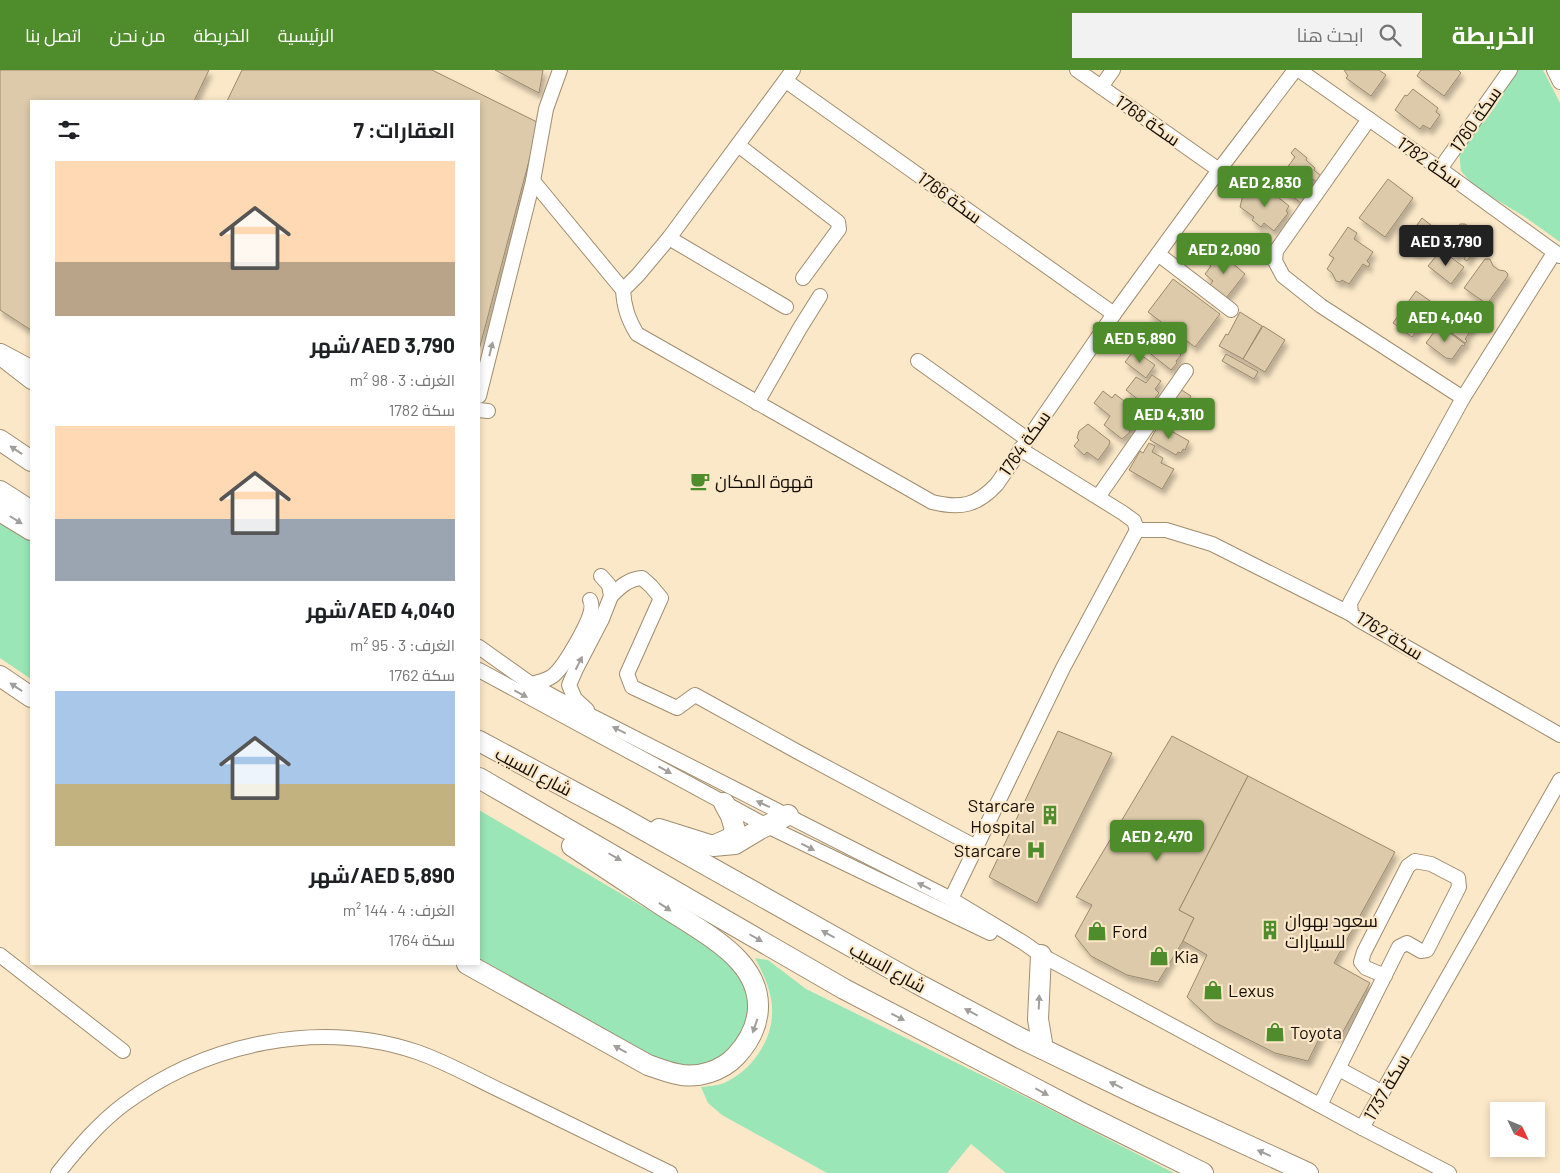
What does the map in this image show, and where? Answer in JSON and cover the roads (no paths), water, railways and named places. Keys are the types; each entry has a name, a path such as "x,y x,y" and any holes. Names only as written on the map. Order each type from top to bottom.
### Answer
{"highway":[{"path":"0,440 30,460"},
{"path":"0,491 30,510"},
{"path":"0,511 30,529"},
{"path":"0,676 30,696"},
{"name":"شارع السيب","path":"480,742 619,816 918,984 1043,1049 1308,1173"},
{"name":"شارع السيب","path":"480,779 844,989 1082,1113 1203,1173"},
{"path":"469,965 648,1065 676,1074 692,1076 710,1072 729,1064 745,1046 754,1030 758,1016 758,1001 751,979 739,961 713,939 512,806 498,788"},
{"path":"714,846 731,838 735,830 731,816 724,803"},
{"path":"619,816 714,846 735,844 788,815"},
{"path":"1040,955 1038,1019 1043,1049"}],"street":[{"path":"480,392 533,181 546,109 560,70"},
{"name":"سكة 1768","path":"1077,70 1219,170"},
{"path":"1101,87 1112,70"},
{"name":"سكة 1764","path":"623,290 624,306 637,334 932,502 949,507 976,502 996,484 1114,314 1295,70"},
{"name":"سكة 1782","path":"1299,70 1557,254"},
{"name":"سكة 1760","path":"1440,169 1510,70"},
{"path":"1554,70 1560,82"},
{"path":"533,181 623,290 669,238 790,75"},
{"name":"سكة 1766","path":"790,75 1114,314"},
{"path":"1369,119 1276,251 1275,261 1283,276 1321,306 1463,398"},
{"path":"738,145 838,222 839,229 802,278"},
{"path":"669,238 786,307"},
{"path":"1158,254 1231,310"},
{"name":"سكة 1762","path":"1557,254 1463,398 1350,603 1351,614 1370,626 1560,735"},
{"path":"757,402 820,296"},
{"path":"0,350 30,366"},
{"path":"0,358 30,381"},
{"path":"918,361 1024,444 1098,497 1124,513 1134,521 1137,530 1064,668 950,898"},
{"path":"1098,497 1186,371"},
{"path":"1137,530 1166,530 1212,544 1351,614"},
{"path":"601,576 609,584 611,596"},
{"path":"594,718 575,698 569,685 602,619 611,596 633,578 642,578 661,598 627,674 632,687 677,708 695,695 976,846"},
{"path":"531,684 555,675 581,634 591,613 592,604 590,600"},
{"path":"480,648 531,684 594,718 950,898 1024,943 1040,955"},
{"path":"480,671 767,826 949,912 1017,948 1040,955"},
{"name":"سكة 1737","path":"1040,955 1362,1128 1560,780"},
{"path":"1320,1106 1399,947 1407,943 1421,951 1427,950 1430,947 1459,887 1458,878 1431,864 1415,861 1408,866 1364,952 1362,962 1366,968 1384,976"},
{"path":"0,955 123,1051"},
{"path":"58,1173 80,1146 107,1118 138,1095 170,1075 204,1060 239,1048 278,1040 322,1038 378,1043 416,1052 439,1061 670,1173"},
{"path":"1339,1069 1374,1088"},
{"path":"1362,1128 1449,1173"}],"place":[{"name":"قهوة المكان","path":"700,481"},
{"name":"Starcare Hospital","path":"1050,815"},
{"name":"Starcare","path":"1036,850"},
{"name":"سعود بهوان للسيارات","path":"1270,930"},
{"name":"Ford","path":"1097,931"},
{"name":"Kia","path":"1159,956"},
{"name":"Lexus","path":"1213,990"},
{"name":"Toyota","path":"1275,1032"}]}
